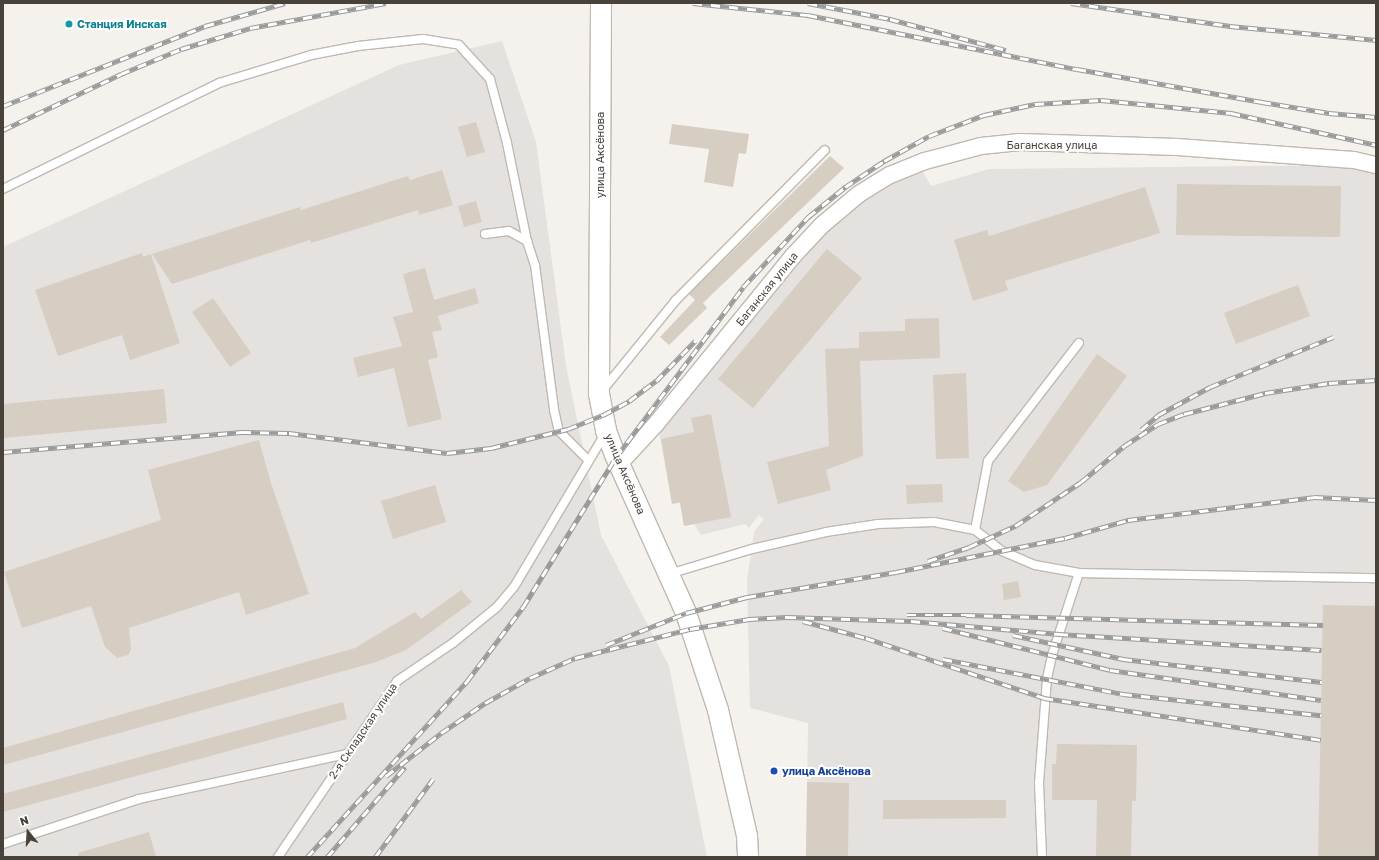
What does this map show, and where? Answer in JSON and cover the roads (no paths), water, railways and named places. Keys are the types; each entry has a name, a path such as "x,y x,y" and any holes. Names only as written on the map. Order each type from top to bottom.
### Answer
{"street":[{"name":"улица Аксёнова","path":"601,3 599,394 606,431 619,464 686,613 718,710 747,836 748,857"},
{"name":"Баганская улица","path":"619,464 656,424 793,256 822,225 859,194 890,175 925,161 981,146 1020,142 1177,147 1354,160 1376,165"}],"lane":[{"path":"3,189 219,82 311,55 358,46 423,39 459,46 490,79 507,144 527,241 535,265 554,410 559,431 588,460"},
{"path":"599,394 676,300 825,150"},
{"path":"485,234 510,231 527,241"},
{"path":"975,530 988,461 1079,343"},
{"name":"2-я Складская улица","path":"278,857 397,681 453,643 497,607 514,586 606,431"},
{"path":"668,575 752,549 826,532 878,524 934,522 975,530 1002,551 1035,565 1078,573 1376,578"},
{"path":"1042,857 1039,783 1047,679 1052,655 1078,573"},
{"path":"3,844 139,799 348,754"}],"railway":[{"path":"3,106 205,26 285,3"},
{"path":"3,130 121,74 181,49 250,28 386,3"},
{"path":"693,3 808,15 1077,69 1329,113 1376,117"},
{"path":"808,3 890,19 1006,50"},
{"path":"1071,3 1230,26 1376,40"},
{"path":"307,857 467,681 523,607 616,457 743,287 808,217 845,187 884,161 929,136 984,115 1035,104 1101,100 1231,113 1376,145"},
{"path":"1141,430 1158,415 1210,387 1333,337"},
{"path":"3,452 242,432 289,433 447,453 491,448 568,429 603,415 629,401 656,381 695,341"},
{"path":"928,561 969,547 1015,526 1081,482 1124,446 1158,424 1184,414 1265,393 1329,383 1376,380"},
{"path":"606,645 686,613 747,597 896,572 1065,538 1128,520 1314,497 1376,500"},
{"path":"907,615 966,615 1323,625"},
{"path":"386,776 441,733 485,703 530,678 575,658 690,629 749,619 787,617 911,621 1059,634 1322,650"},
{"path":"803,621 866,638 1044,698 1321,740"},
{"path":"943,628 1110,670 1321,700"},
{"path":"1013,635 1123,659 1322,682"},
{"path":"943,659 1123,694 1321,715"},
{"path":"327,857 405,767"},
{"path":"375,857 433,779"}],"place":[{"name":"Станция Инская","path":"69,24"},
{"name":"улица Аксёнова","path":"774,771"}]}
